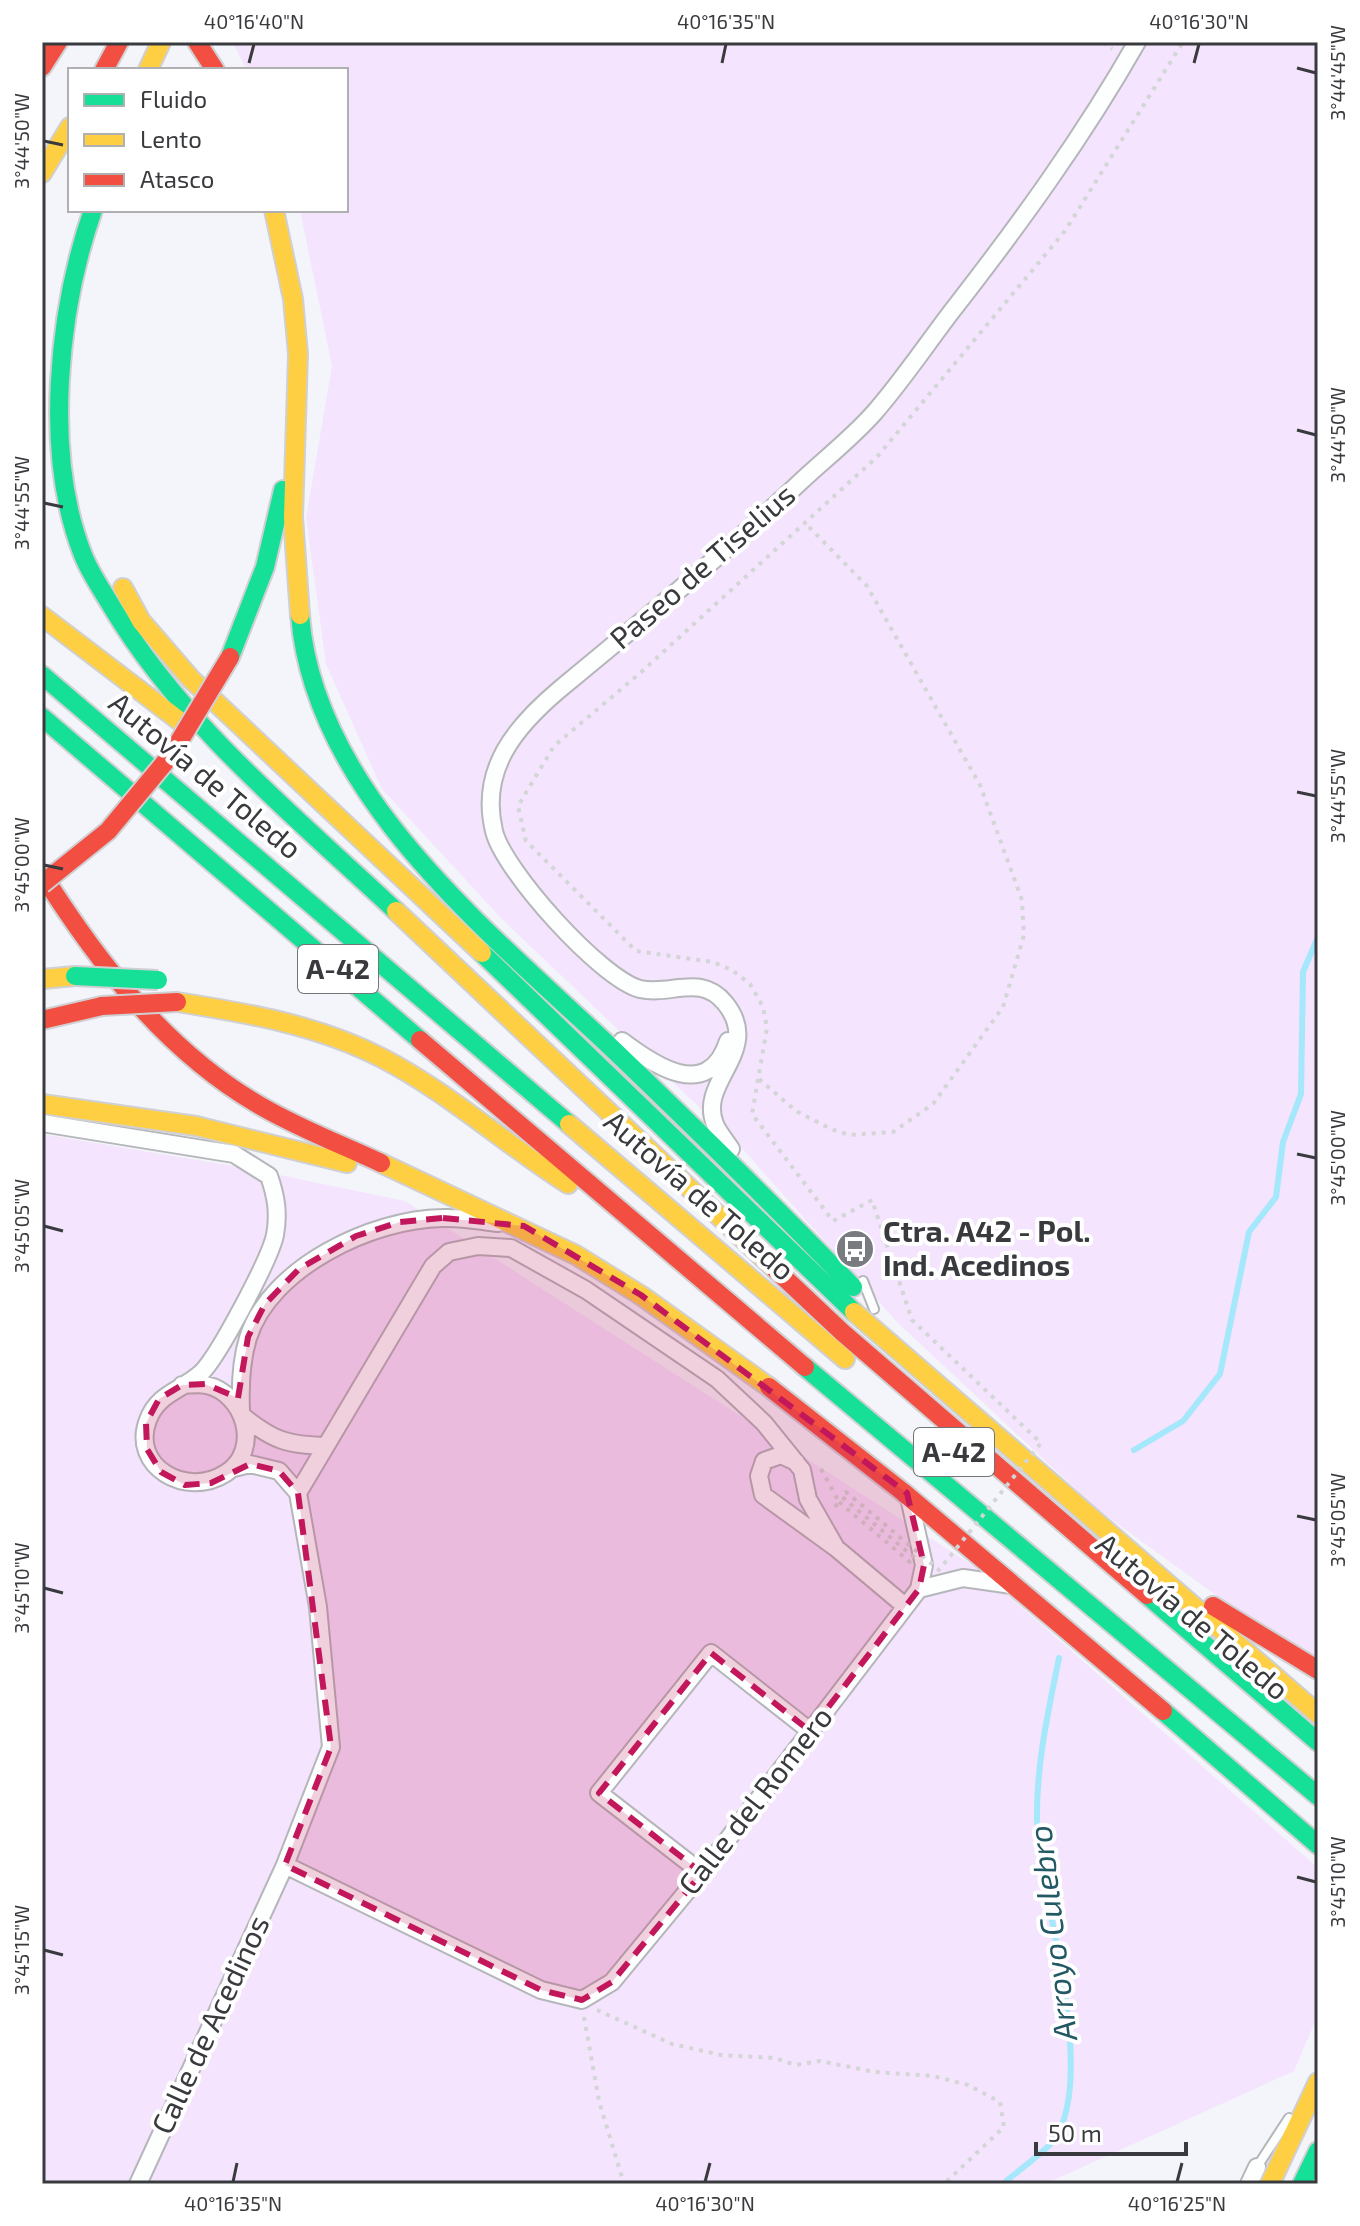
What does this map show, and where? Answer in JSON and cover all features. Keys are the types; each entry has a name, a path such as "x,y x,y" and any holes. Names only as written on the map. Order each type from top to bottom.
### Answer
{"main road":[{"path":"42,67 58,42"},
{"path":"105,68 119,42"},
{"path":"149,68 161,42"},
{"path":"197,42 214,68"},
{"path":"42,173 68,130"},
{"path":"92,212 83,236 63,328 60,415 70,512 82,554 136,646 174,696 261,784 842,1332 1318,1742"},
{"path":"274,212 293,299 298,354 293,517 301,625 323,713 367,796 435,879 797,1227 874,1309 921,1367"},
{"path":"42,884 108,831 171,755 230,657 265,567 296,412"},
{"path":"60,415 75,478 111,567 141,621 191,679 532,1000 870,1327 921,1367 1318,1714"},
{"path":"42,616 261,784"},
{"name":"Autovía de Toledo","path":"42,675 592,1140 1318,1762"},
{"name":"Autovía de Toledo","path":"42,717 633,1223 1318,1796"},
{"path":"42,874 162,1034 242,1096 291,1123 524,1226 641,1295 907,1493 1318,1845"},
{"path":"42,979 75,976 158,980 228,991 281,1008 381,1057 472,1114 534,1163 633,1223"},
{"path":"42,1020 102,1006 177,1002 280,1018 381,1057"},
{"path":"42,1104 143,1114 230,1130 444,1191"},
{"path":"592,1140 627,1156 725,1241 842,1332"},
{"path":"1139,1560 1318,1670"},
{"path":"1270,2184 1318,2082"},
{"path":"1302,2184 1318,2151"}],"street":[{"name":"Paseo de Tiselius","path":"734,1020 726,1004 713,992 696,985 642,989 619,980 592,958 513,871 494,834 490,804 499,757 526,718 730,547 873,414 1033,206 1137,42"},
{"path":"542,984 658,1068 679,1075 704,1072 723,1054 734,1020"},
{"path":"734,1020 738,1047 713,1096 713,1121 751,1181"},
{"path":"42,1123 234,1154 269,1176 278,1205 275,1237 226,1336 201,1373 159,1399 146,1423 147,1449 154,1461 161,1472 185,1485 211,1483 234,1468 250,1464 279,1471 298,1493 433,1266 449,1252 478,1246 511,1248 586,1290 704,1370 764,1423 802,1470 808,1499 836,1548"},
{"path":"234,1468 246,1444 240,1385 248,1337 265,1304 299,1269 356,1236 400,1222 443,1218 524,1226"},
{"path":"182,1385 205,1384 226,1393 242,1414 265,1434 289,1445 326,1446"},
{"path":"796,1462 781,1455 764,1461 759,1476 763,1495 836,1548 905,1606"},
{"name":"Calle de Acedinos","path":"138,2184 285,1865 331,1747 318,1607 298,1493"},
{"path":"907,1493 924,1565 919,1589 963,1578 1015,1585"},
{"name":"Calle del Romero","path":"582,2000 612,1982 702,1873 919,1589"},
{"path":"702,1873 599,1793 711,1653 810,1731"},
{"path":"285,1865 541,1990 582,2000"},
{"path":"1249,2184 1257,2167"}],"lane":[{"path":"797,1227 829,1245"},
{"path":"854,1270 863,1281 874,1309"},
{"path":"1257,2167 1318,2074"}],"path":[{"path":"707,960 654,956 636,951 526,841 518,806 554,746 877,457 1065,231 1183,42"},
{"path":"805,523 867,586 980,785 1022,900 1024,935 1003,1007 933,1104 893,1132 849,1135 831,1129 796,1111 758,1079 752,1114 833,1221 872,1200 912,1320 1041,1443 939,1570 846,1492 842,1497 915,1558 910,1562 839,1502 819,1466"},
{"path":"582,2000 611,2019 672,2044 721,2055 775,2058 795,2065 820,2061 875,2072 933,2076 968,2085 1000,2102 1004,2127 944,2184"},
{"path":"582,2000 588,2055 599,2101 626,2180 624,2184"}],"highlighted area":[{"path":"443,1218 524,1226 641,1295 907,1493 924,1565 919,1589 810,1731 711,1653 599,1793 702,1873 612,1982 582,2000 541,1990 285,1865 331,1747 298,1493 279,1471 250,1464 211,1483 185,1485 161,1472 147,1449 146,1423 159,1399 182,1385 205,1384 238,1398 248,1337 265,1304 299,1269 356,1236 400,1222"}],"shaded area":[{"path":"233,42 1318,42 1318,1657 1235,1609 1097,1509 897,1322 740,1146 500,917 382,789 326,664 306,518 332,366 300,212 348,212 348,68 245,68"},
{"path":"42,1134 245,1168 405,1201 977,1568 1318,1868 1318,2015 1294,2071 1045,2184 42,2184"}],"waterway":[{"name":"Arroyo Culebro","path":"1134,1450 1183,1421 1220,1374 1249,1232 1276,1197 1283,1142 1301,1094 1303,972 1318,937"},
{"name":"Arroyo Culebro","path":"1003,2184 1054,2140 1066,2111 1071,2073 1064,1985 1040,1854 1037,1821 1041,1759 1059,1658"}],"traffic: fast":[{"path":"92,212 71,292 64,336 59,428 71,515 86,562 112,607 172,692 244,769 396,911"},
{"path":"230,657 265,567 283,490"},
{"path":"300,615 313,682 339,745 375,804 419,860 468,913 679,1113 853,1287"},
{"path":"42,675 569,1124"},
{"path":"42,717 420,1040"},
{"path":"482,953 854,1312"},
{"path":"75,976 158,980"},
{"path":"805,1367 1318,1796"},
{"path":"1147,1595 1318,1742"},
{"path":"1163,1711 1318,1845"},
{"path":"1302,2184 1318,2151"}],"traffic: slow":[{"path":"149,68 161,42"},
{"path":"42,173 68,130"},
{"path":"274,212 293,299 298,354 293,517 300,615"},
{"path":"123,588 141,621 191,679 482,953"},
{"path":"42,616 185,725"},
{"path":"396,911 775,1269"},
{"path":"42,979 75,976"},
{"path":"177,1002 282,1022 333,1037 382,1058 430,1086 568,1184"},
{"path":"42,1104 196,1126 347,1163"},
{"path":"569,1124 845,1359"},
{"path":"381,1163 576,1255 642,1296 769,1387"},
{"path":"854,1312 1318,1714"},
{"path":"1270,2184 1318,2082"}],"traffic: jam":[{"path":"42,67 58,42"},
{"path":"105,68 119,42"},
{"path":"197,42 214,68"},
{"path":"42,884 108,831 171,755 230,657"},
{"path":"42,874 111,972 164,1032 194,1059 259,1105 381,1163"},
{"path":"102,1006 177,1002"},
{"path":"42,1020 102,1006"},
{"path":"420,1040 805,1367"},
{"path":"775,1269 842,1332 1147,1595"},
{"path":"769,1387 903,1492 1163,1711"},
{"path":"1213,1606 1318,1670"}],"place":[{"name":"Ctra. A42 - Pol. Ind. Acedinos","path":"855,1249"}]}
